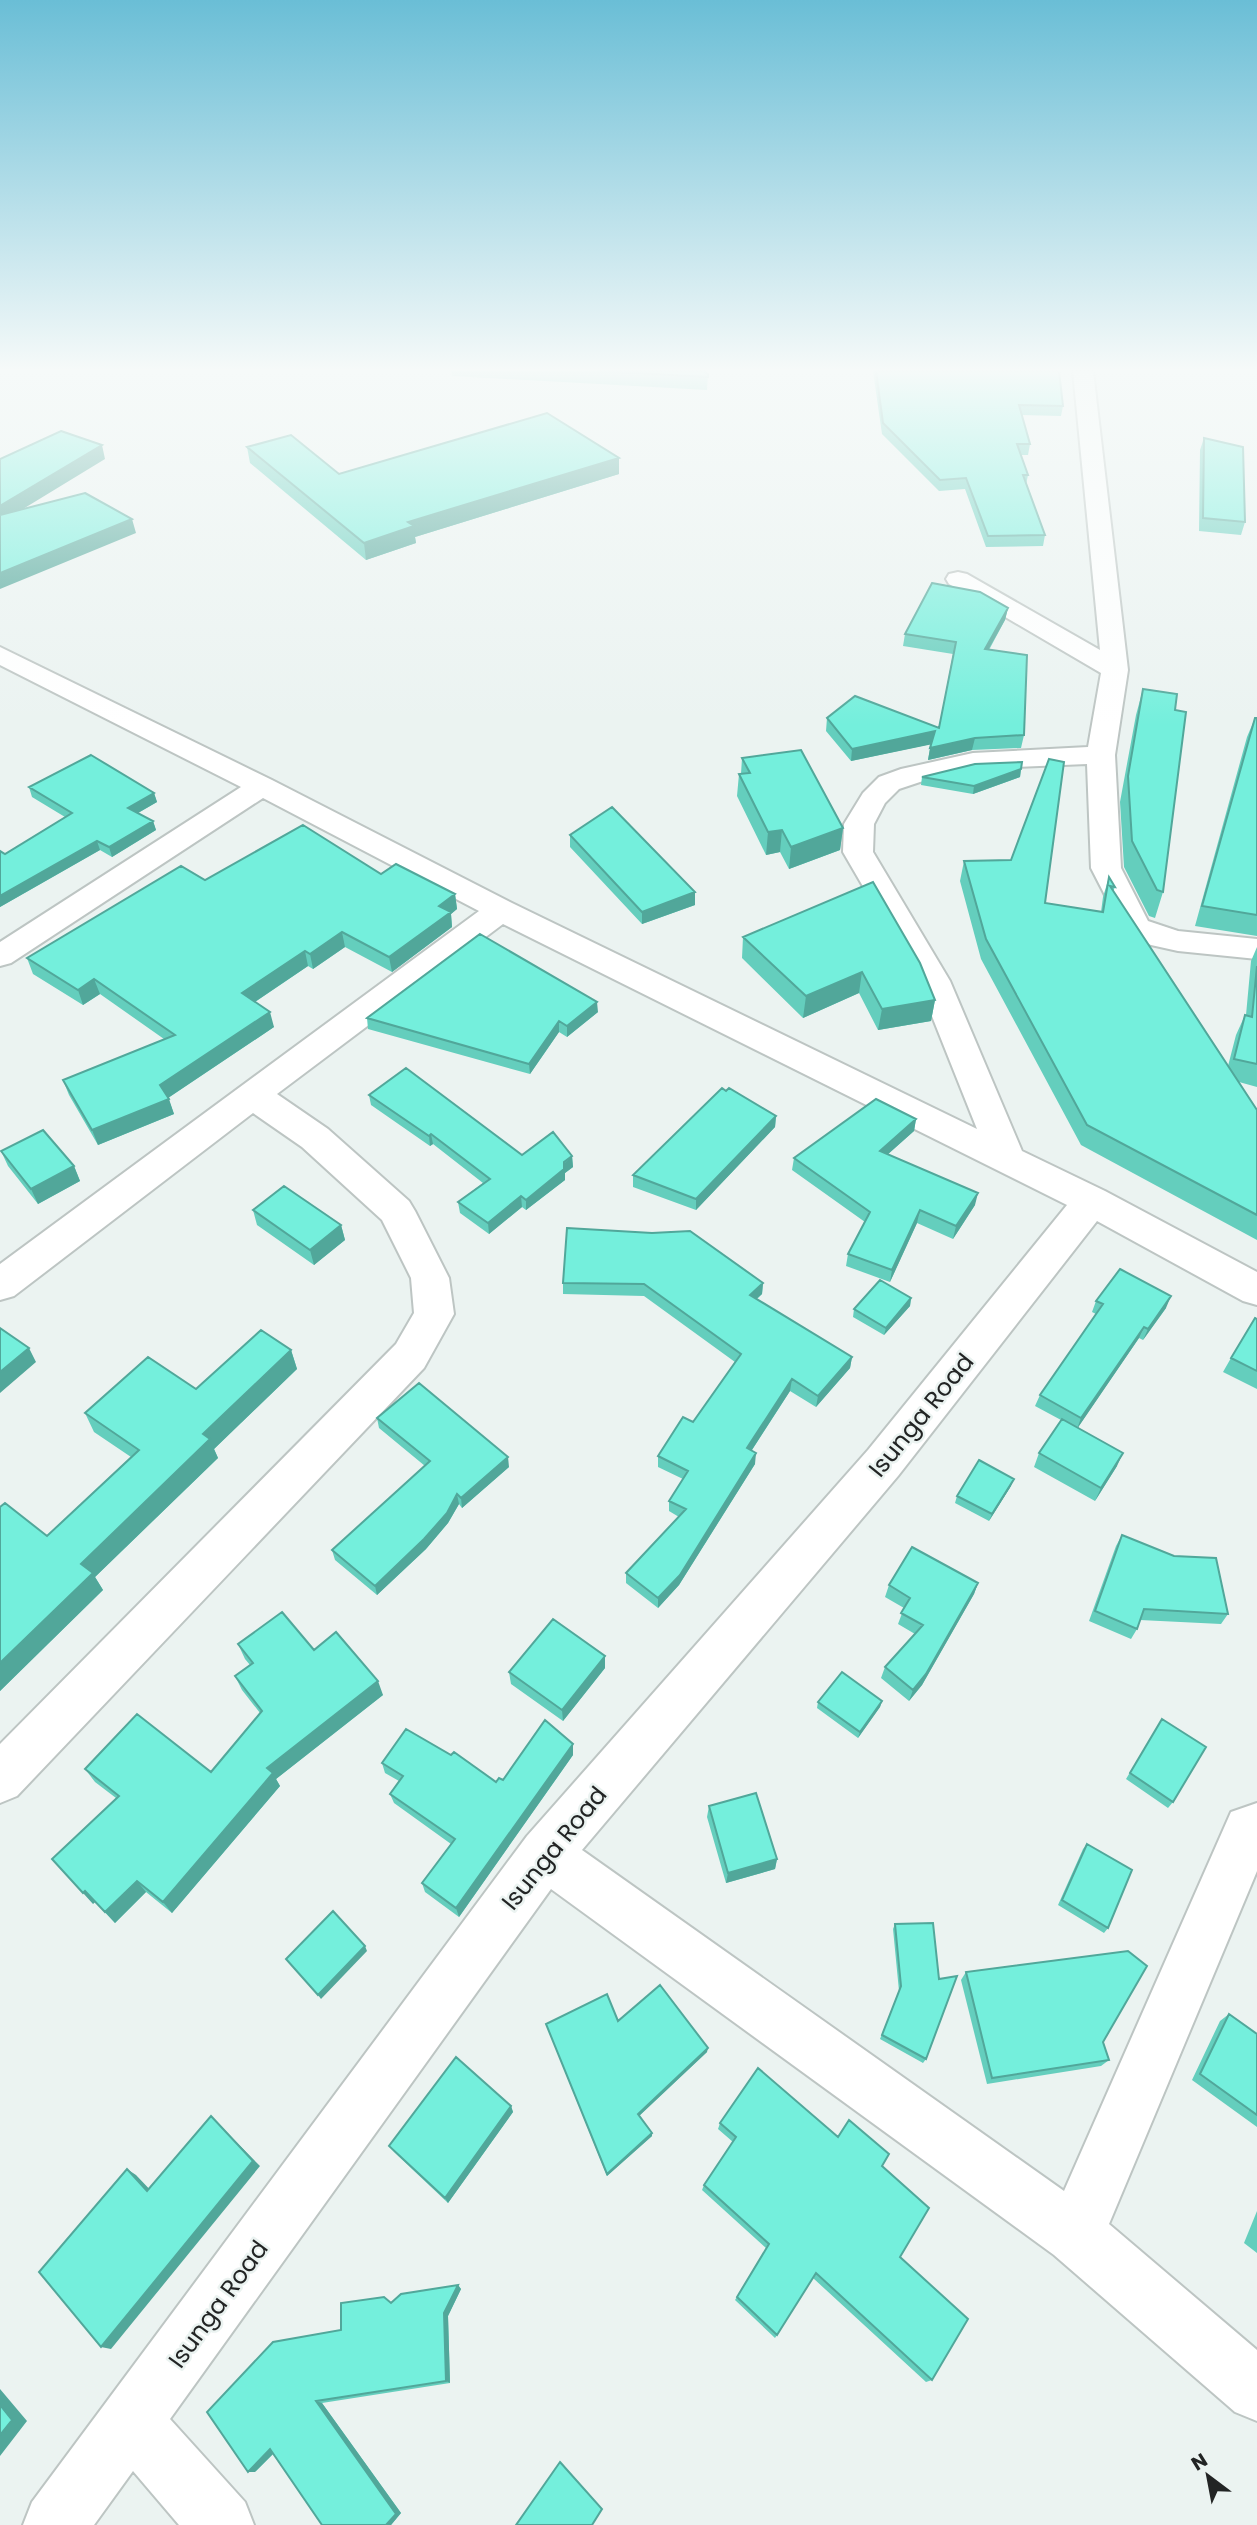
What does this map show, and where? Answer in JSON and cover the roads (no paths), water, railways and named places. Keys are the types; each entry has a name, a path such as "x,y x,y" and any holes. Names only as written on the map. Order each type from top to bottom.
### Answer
{"street":[{"path":"1094,489 1115,670 1101,755 1106,868 1136,927 1144,933 1163,938 1257,949"},
{"path":"957,579 1115,670"},
{"path":"0,655 501,910 1092,1201 1257,1290"},
{"path":"1007,1159 934,981 858,852 859,824 873,799 890,783 911,775 973,761 1101,755"},
{"path":"2,952 133,872 262,786"},
{"path":"0,1285 501,910"},
{"path":"0,1779 410,1356 433,1314 430,1278 396,1211 315,1138 253,1095"},
{"name":"Isunga Road","path":"55,2525 545,1854 883,1463 1092,1201"},
{"path":"1075,2235 1249,1830 1257,1828"},
{"path":"545,1854 1075,2235 1257,2390"},
{"path":"131,2422 222,2525"}]}
